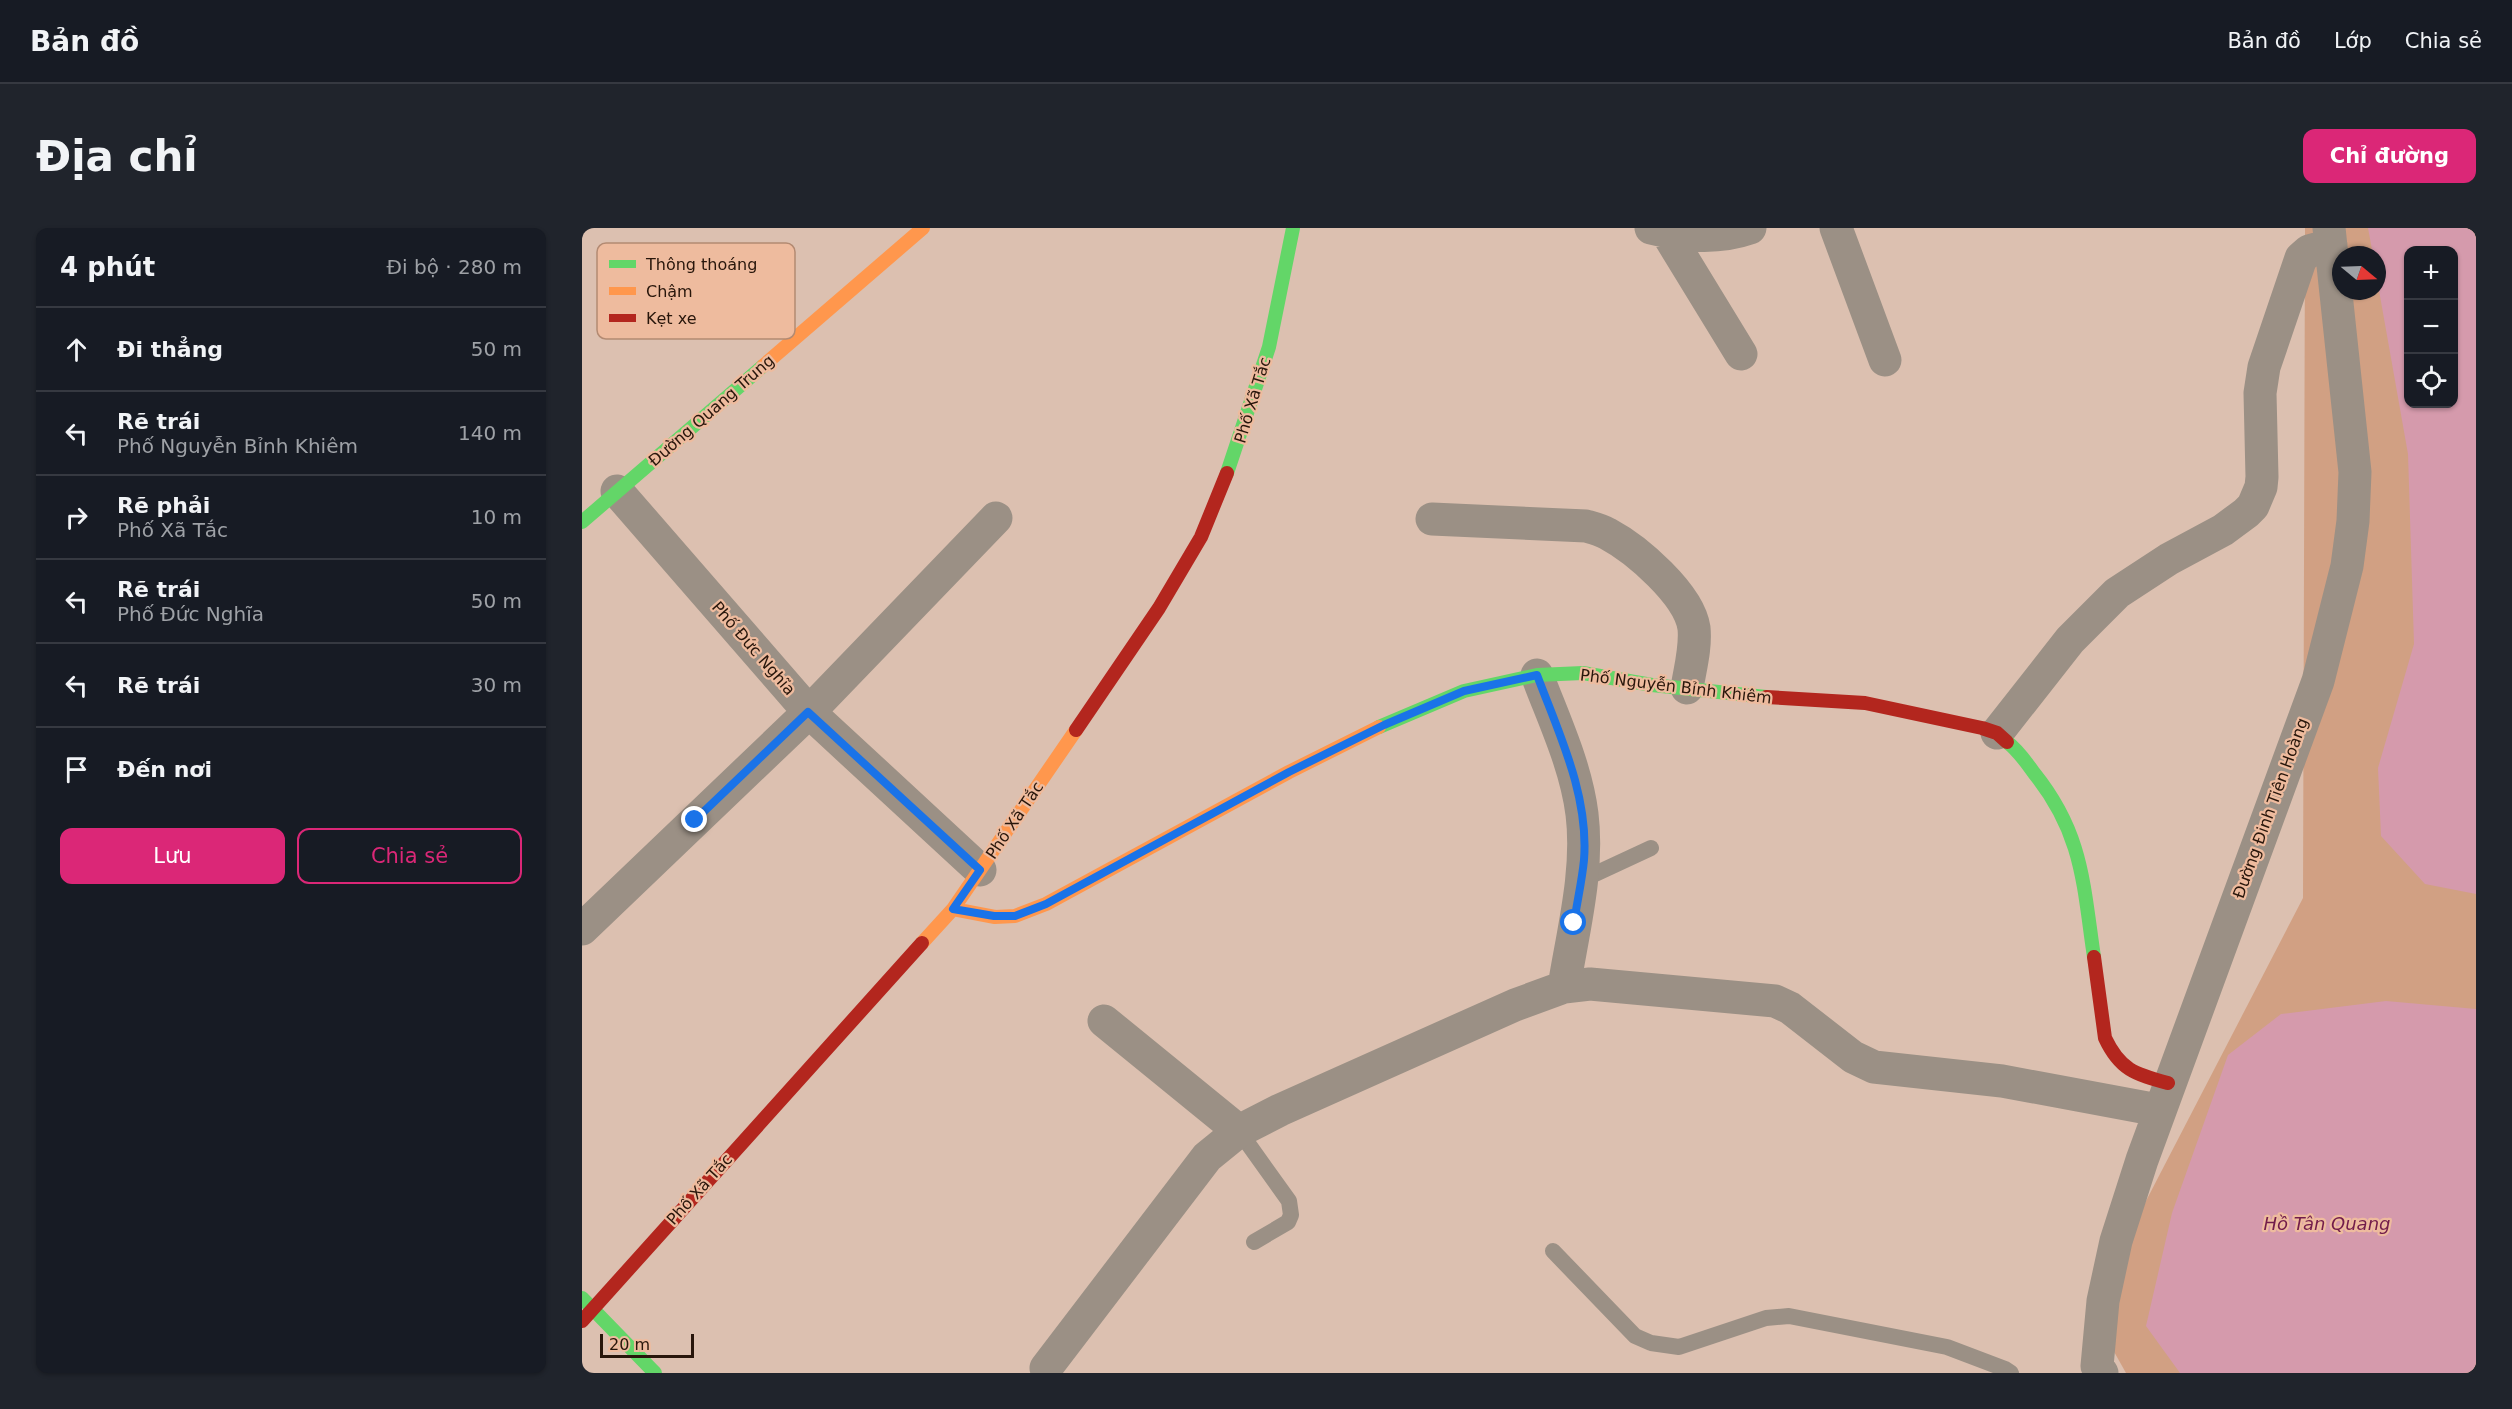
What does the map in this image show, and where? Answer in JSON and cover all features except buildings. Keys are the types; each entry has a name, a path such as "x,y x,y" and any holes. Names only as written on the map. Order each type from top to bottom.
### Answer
{"main road":[{"name":"Đường Quang Trung","path":"795,338 923,228"},
{"name":"Phố Xã Tắc","path":"582,1321 953,909 1159,608 1201,537 1236,452 1269,347 1293,228"},
{"name":"Đường Quang Trung","path":"582,522 794,339"},
{"name":"Phố Nguyễn Bỉnh Khiêm","path":"953,909 994,916 1015,916 1046,904 1279,777 1384,725 1464,691 1537,675 1583,673 1791,700 1865,703 1997,733 2014,747 2050,792 2067,822 2080,859 2105,1038 2112,1057 2163,1097"},
{"path":"582,1298 655,1373"}],"street":[{"path":"1658,230 1710,235 1750,228"},
{"path":"1836,228 1885,360"},
{"path":"1658,230 1741,354"},
{"path":"1997,733 2070,640 2118,593 2169,558 2223,530 2253,506 2261,487 2262,477 2259,393 2264,367 2301,258 2330,236"},
{"name":"Đường Đinh Tiên Hoàng","path":"2096,1371 2103,1301 2116,1241 2163,1097 2318,681 2347,566 2353,521 2355,472 2330,236"},
{"name":"Phố Đức Nghĩa","path":"618,491 808,712 980,870"},
{"path":"582,929 808,712 996,518"},
{"path":"1432,519 1586,526 1607,533 1629,548 1665,580 1684,604 1694,626 1694,643 1687,688"},
{"path":"1537,675 1573,772 1582,815 1584,859 1564,987"},
{"path":"1046,1368 1207,1157 1239,1131 1280,1110 1515,1005 1564,987 1590,984 1775,1001 1790,1008 1853,1057 1874,1067 2163,1097"},
{"path":"1104,1021 1239,1131"}],"lane":[{"path":"1580,881 1651,848"},
{"path":"1239,1131 1289,1201 1290,1208 1288,1222 1254,1242"},
{"path":"1553,1251 1635,1336 1651,1343 1679,1347 1766,1318 1789,1316 1947,1347 2006,1369 2011,1373"}],"shaded area":[{"path":"2305,228 2476,228 2476,1373 2126,1373 2090,1309 2303,898"}],"water":[{"path":"2368,228 2476,228 2476,894 2425,884 2381,836 2378,768 2414,644 2408,454 2381,300 2386,300 2386,246 2371,246"},
{"name":"Hồ Tân Quang","path":"2386,1001 2476,1009 2476,1373 2180,1373 2146,1326 2172,1213 2228,1055 2281,1014"}],"traffic: fast":[{"path":"1227,473 1269,347 1293,228"},
{"path":"582,522 763,366"},
{"path":"1379,727 1464,691 1537,675 1583,673 1652,685 1766,697"},
{"path":"2007,742 2022,756 2050,795 2072,839 2083,882 2094,957"},
{"path":"582,1298 655,1373"}],"traffic: slow":[{"path":"795,338 923,228"},
{"path":"763,366 794,339"},
{"path":"953,909 995,917 1015,916 1046,904 1289,772 1379,727"},
{"path":"922,943 953,909 1076,730"}],"traffic: jam":[{"path":"1076,730 1159,608 1201,537 1227,473"},
{"path":"1766,697 1865,703 1982,728 1997,733 2007,742"},
{"path":"582,1321 922,943"},
{"path":"2094,957 2105,1038 2111,1049 2130,1069 2146,1077 2168,1083"}],"route":[{"path":"695,820 808,712 980,870 953,909 994,916 1015,916 1046,904 1289,772 1384,725 1464,691 1537,675 1573,772 1582,815 1584,859 1574,923"}]}
